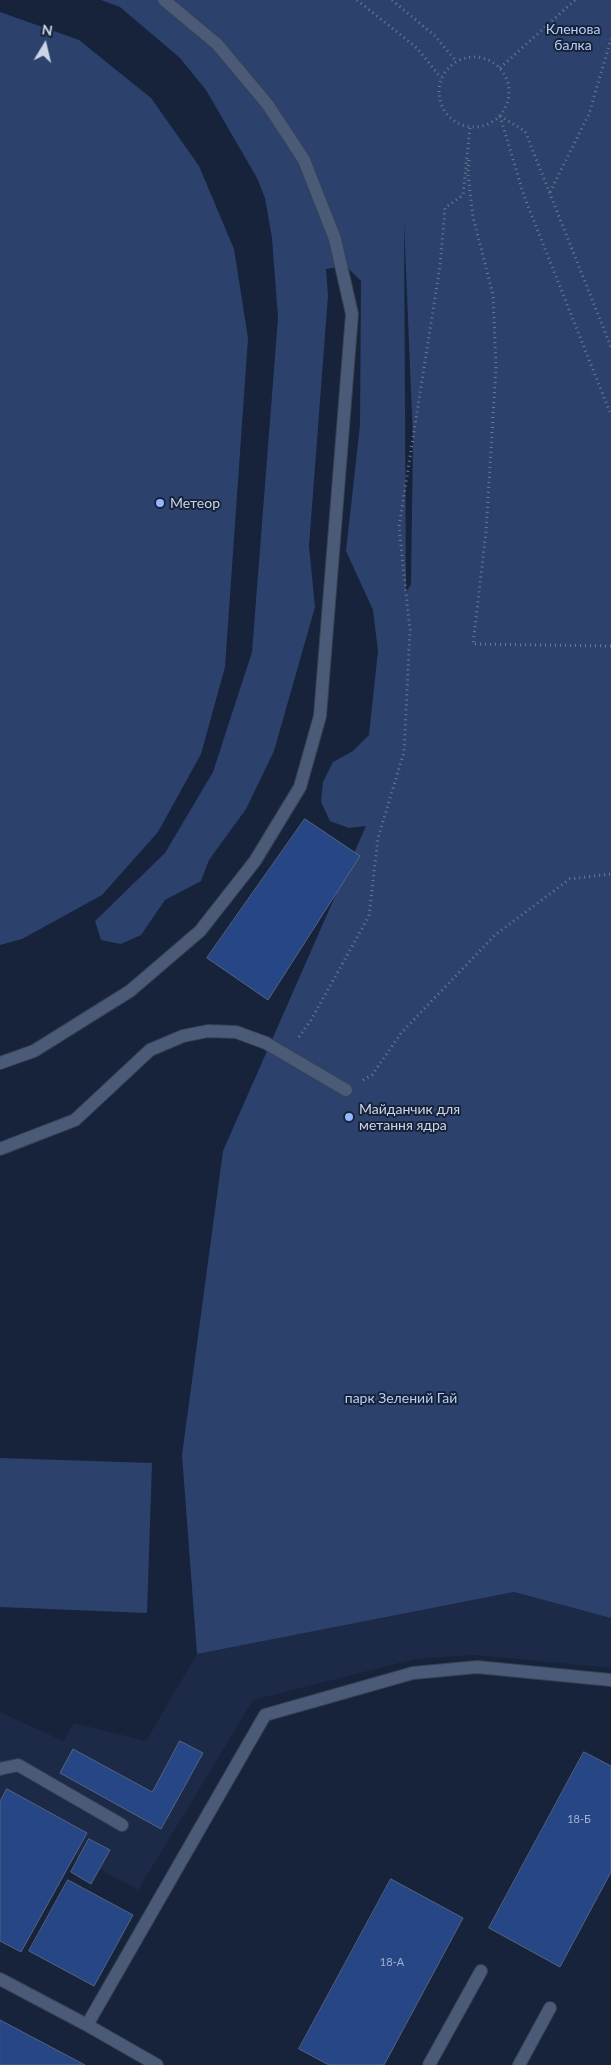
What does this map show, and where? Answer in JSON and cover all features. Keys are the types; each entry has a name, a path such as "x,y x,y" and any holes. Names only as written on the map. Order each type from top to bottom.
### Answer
{"lane":[{"path":"0,1063 34,1051 130,991 200,931 255,861 300,787 320,716 352,314 336,239 304,160 268,105 216,44 164,0"},
{"path":"0,1149 75,1120 150,1050 183,1036 208,1031 236,1032 266,1044 346,1090"},
{"path":"87,2026 265,1715 413,1673 478,1667 611,1680"},
{"path":"1,1770 18,1765 122,1825"},
{"path":"429,2065 481,1971"},
{"path":"0,1979 157,2065"},
{"path":"519,2065 550,2008"}],"path":[{"path":"357,0 417,48 441,78"},
{"path":"392,0 435,36 456,61"},
{"path":"500,68 575,0"},
{"path":"550,193 589,114 611,39"},
{"path":"467,57 480,57 491,61 500,68 506,77 509,97 500,116 491,123 470,127 455,122 443,110 439,100 438,88 447,68 456,61 467,57"},
{"path":"500,116 525,131 611,347"},
{"path":"500,116 524,196 611,414"},
{"path":"470,127 468,174 473,217 493,295 496,367 486,532 473,644 611,646"},
{"path":"284,1055 311,1020 369,916 378,838 404,752 410,630 399,527 440,266 445,208 463,195 470,127"},
{"path":"346,1090 372,1075 402,1032 495,935 570,879 611,874"}],"shaded area":[{"path":"514,1592 611,1618 611,1668 475,1655 415,1659 253,1700 138,1890 76,1856 21,1952 0,1939 0,1712 63,1741 74,1723 146,1741 197,1654"}],"green space":[{"name":"парк Зелений Гай","path":"101,0 611,0 611,1618 514,1592 197,1654 182,1455 223,1151 366,826 349,828 330,821 321,802 323,782 333,762 353,751 369,735 378,651 373,610 346,551 360,425 361,281 346,266 326,269 328,295 309,546 315,607 274,751 246,809 209,860 201,881 165,900 141,935 121,944 101,940 95,921 165,853 213,772 252,652 278,318 272,238 265,198 257,178 206,90 180,58 120,7","holes":["404,222 413,440 411,584 406,593"]},
{"name":"Метеор","path":"0,12 79,40 151,98 199,166 234,249 248,338 225,667 201,754 158,832 102,895 22,939 0,945"},
{"path":"0,1458 152,1463 147,1613 0,1607"}],"building":[{"path":"305,819 360,856 268,1000 207,958"},
{"path":"180,1741 203,1753 161,1829 60,1773 73,1749 152,1792"},
{"path":"584,1752 611,1766 611,1872 560,1967 489,1928"},
{"path":"7,1789 87,1833 21,1952 0,1941 0,1802"},
{"path":"89,1839 110,1850 91,1884 71,1872"},
{"path":"391,1879 463,1918 384,2065 329,2065 299,2049"},
{"path":"68,1880 133,1915 94,1986 29,1951"},
{"path":"0,2020 85,2065 0,2065"}],"place":[{"name":"Метеор","path":"160,503"},
{"name":"Майданчик для метання ядра","path":"349,1117"}],"park label":[{"name":"Кленова балка","path":"573,38"}]}
